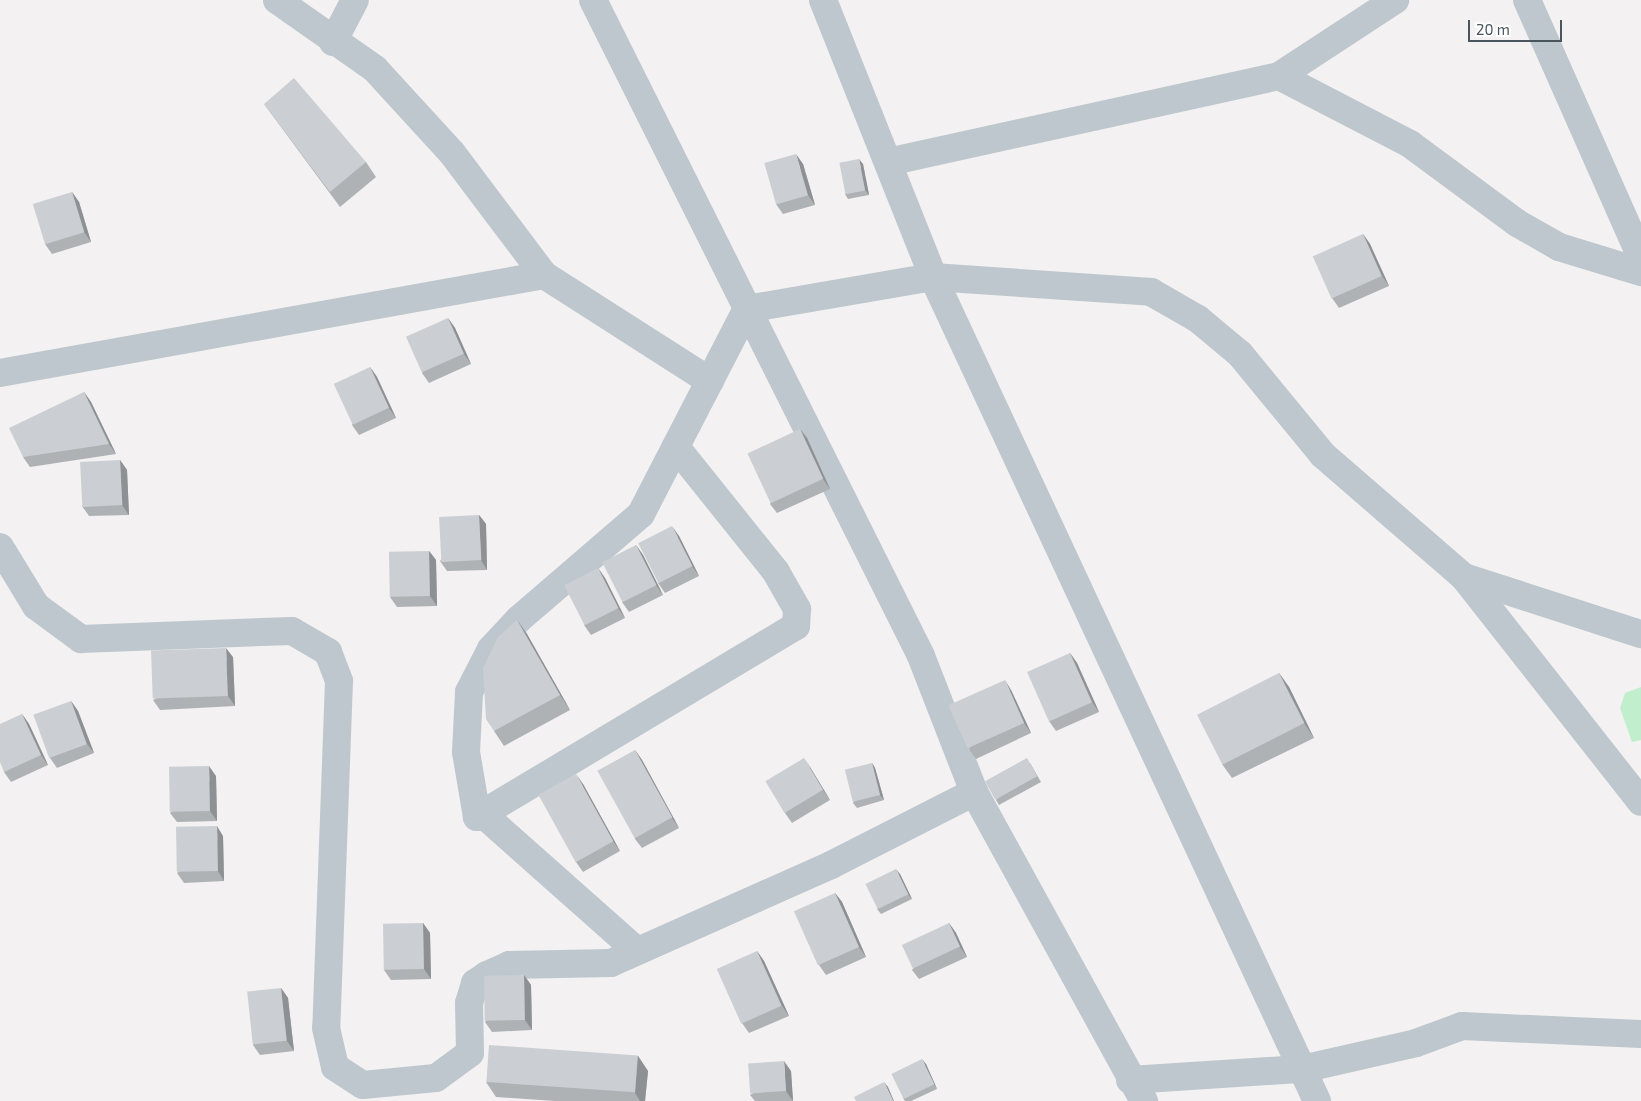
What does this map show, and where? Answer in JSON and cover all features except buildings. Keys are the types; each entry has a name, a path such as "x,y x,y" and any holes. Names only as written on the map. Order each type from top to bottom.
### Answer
{"street":[{"path":"277,0 333,42 375,70 452,153 544,276 710,381"},
{"path":"333,42 355,0"},
{"path":"593,0 921,656 974,792 1137,1091 1302,1069 1416,1043 1462,1026 1641,1034"},
{"path":"823,0 933,277 1318,1101"},
{"path":"888,162 1279,76 1395,0"},
{"path":"1527,0 1641,257"},
{"path":"1279,76 1410,144 1518,223 1559,247 1641,272"},
{"path":"0,373 544,276"},
{"path":"747,309 933,277 1151,292 1190,314 1240,354 1323,455 1464,577 1641,802"},
{"path":"676,447 776,572 797,609 796,626 485,816 477,817 466,752 469,692 492,649 519,619 641,514 747,309"},
{"path":"0,547 36,606 81,639 292,631 328,652 338,681 326,1028 335,1067 363,1085 436,1078 470,1053 469,1003 475,984 486,975 509,966 611,963 831,864 974,792"},
{"path":"1464,577 1641,634"},
{"path":"485,816 638,951"}],"green space":[{"path":"1641,687 1641,740 1632,742 1620,708 1625,693"}]}
